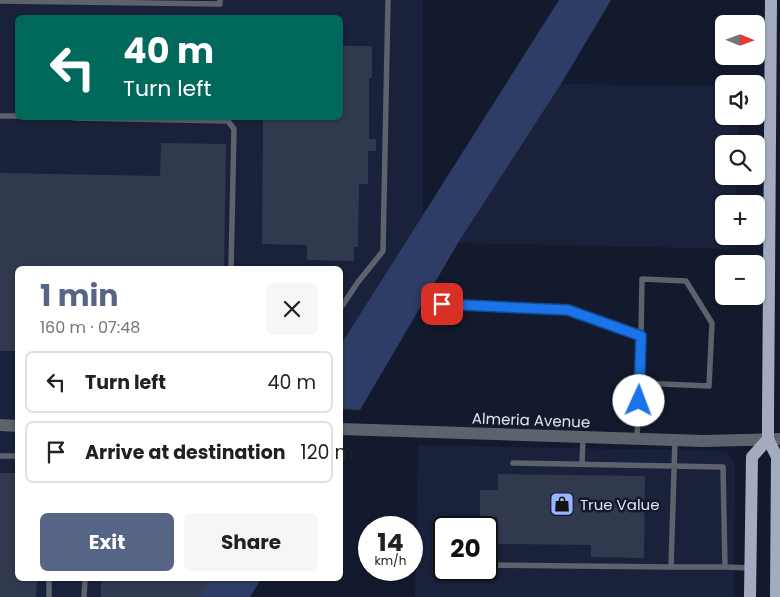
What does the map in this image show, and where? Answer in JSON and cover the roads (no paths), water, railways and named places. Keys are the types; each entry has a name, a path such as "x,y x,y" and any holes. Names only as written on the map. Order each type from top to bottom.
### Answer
{"main road":[{"path":"771,0 775,109 774,439 777,458 778,555 776,597"},
{"path":"750,597 752,457 774,439"}],"street":[{"path":"0,425 15,426"},
{"name":"Almeria Avenue","path":"343,429 583,438 675,440 774,439"}],"lane":[{"path":"0,1 220,4 220,0"},
{"path":"343,304 383,251 388,0"},
{"path":"0,116 15,116"},
{"path":"151,120 228,122 234,129 231,266"},
{"path":"637,439 642,279 686,281 712,323 709,386 639,383"},
{"path":"442,304 568,310 641,336"},
{"path":"582,463 583,438"},
{"path":"671,567 675,440"},
{"path":"0,456 15,456"},
{"path":"513,463 723,467 725,567"},
{"path":"498,564 750,568"},
{"path":"49,597 50,581"},
{"path":"84,597 85,581"}],"place":[{"name":"True Value","path":"562,504"}]}
